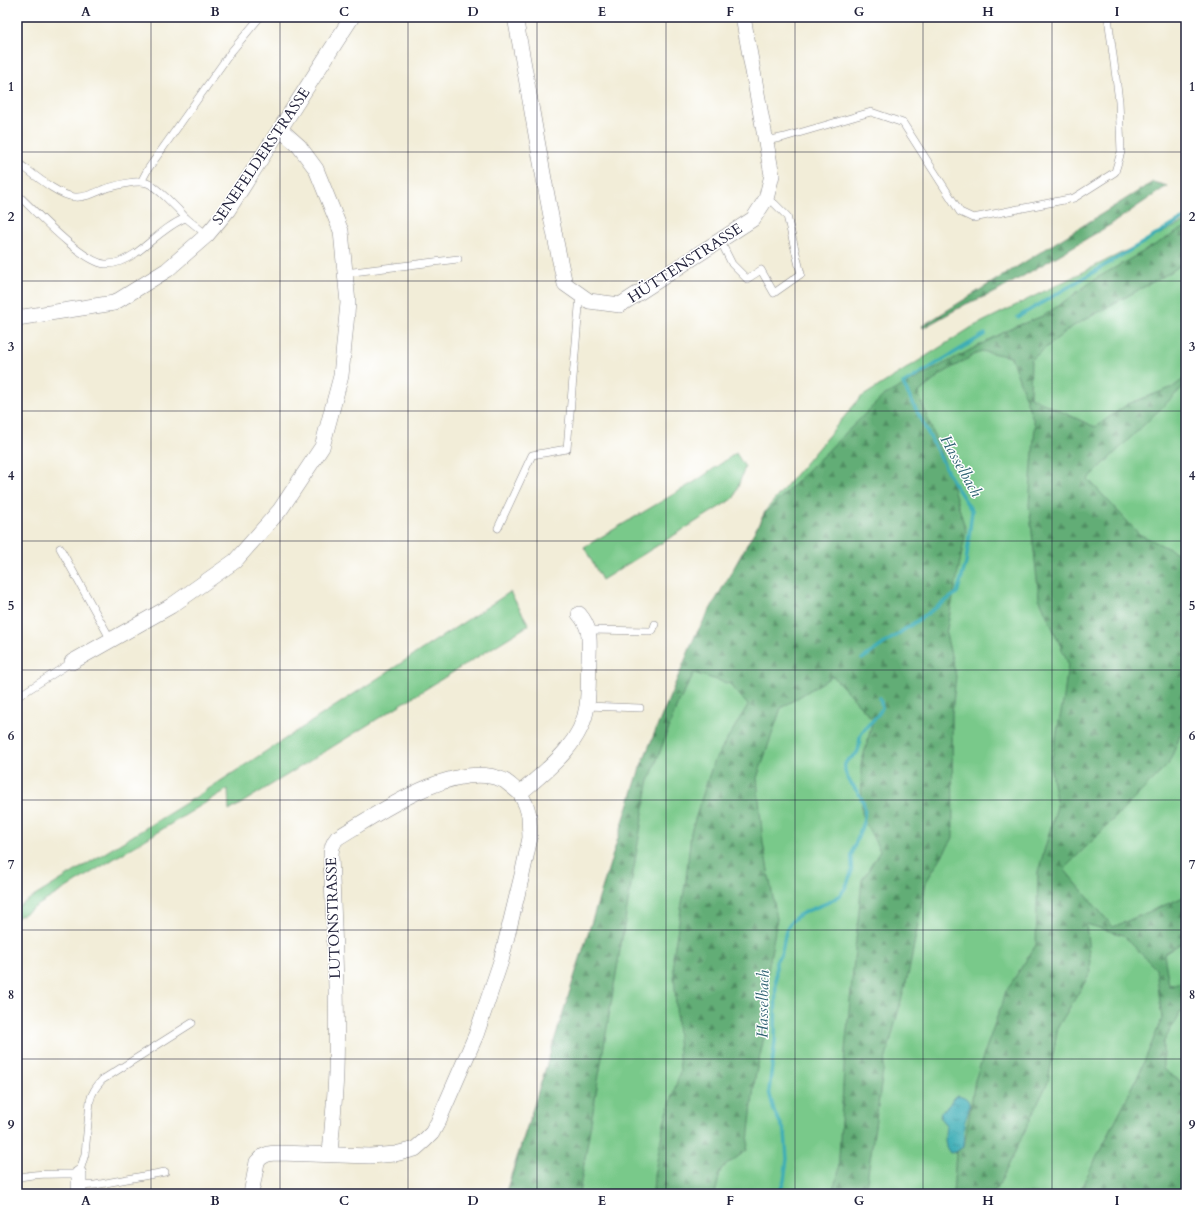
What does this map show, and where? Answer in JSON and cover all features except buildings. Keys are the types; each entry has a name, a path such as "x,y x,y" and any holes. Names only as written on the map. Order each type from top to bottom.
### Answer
{"street":[{"name":"SENEFELDERSTRASSE","path":"17,318 114,302 168,270 207,235 228,210 352,17"},
{"name":"HÜTTENSTRASSE","path":"515,17 556,246 565,284 589,301 620,305 753,219 766,199 772,175 743,17"},
{"path":"72,662 171,606 235,561 280,510 322,447 341,376 348,303 341,231 316,169 299,146 280,129"},
{"path":"251,1194 257,1162 264,1156 278,1153 380,1155 405,1152 414,1149 432,1133 476,1036 501,961 529,846 530,831 528,810 520,793 569,747 582,724 587,706 589,630 585,620 579,614"},
{"name":"LUTONSTRASSE","path":"330,1154 336,1063 335,932 331,856 334,842 337,838 404,797 462,777 482,776 498,779 510,785 520,793"}],"lane":[{"path":"141,182 148,169 227,59 260,17"},
{"path":"766,141 785,137 871,112 903,123 960,212 973,218 1074,198 1115,172 1121,152 1119,101 1108,17"},
{"path":"17,162 60,192 73,197 85,196 115,186 141,182 151,185 186,218 207,235"},
{"path":"17,194 62,237 87,256 104,264 116,263 130,257 167,229 186,218"},
{"path":"720,240 732,264 747,279 761,270 774,293 801,274 787,216 775,204 766,199"},
{"path":"345,273 458,259"},
{"path":"498,528 532,455 567,449 580,294"},
{"path":"60,548 111,640"},
{"path":"589,630 650,631 653,630 655,624"},
{"path":"17,697 72,662"},
{"path":"587,706 640,708"},
{"path":"78,1185 85,1154 90,1101 92,1093 96,1087 102,1080 192,1023"},
{"path":"17,1178 31,1175 78,1185 95,1185 165,1172"}],"green space":[{"path":"1153,182 1167,186 1110,225 996,292 966,304 923,328 922,326"},
{"path":"1186,221 1186,1194 505,1194 645,769 699,638 766,510 860,398 972,327"},
{"path":"1186,227 1186,261 1171,272 1070,328 1031,360 1030,397 1095,427 1128,404 1173,387 1186,377 1186,384 1088,479 1139,534 1186,557 1186,722 1168,765 1064,869 1113,927 1186,896 1186,940 1164,954 1169,985 1186,981 1186,1011 1180,1013 1163,1043 1163,1069 1186,1084 1186,1185 1180,1194 1080,1194 1080,1190 1138,1076 1162,1019 1156,969 1123,935 1086,924 1091,972 1058,1027 1048,1082 1002,1179 993,1194 953,1194 956,1152 964,1146 975,1080 1006,991 1036,945 1038,872 1057,806 1050,766 1064,697 1068,663 1039,598 1029,505 1035,425 1011,357 981,351 943,373 918,393 948,471 966,531 946,634 956,676 952,713 953,838 926,882 909,971 884,1065 865,1194 831,1194 838,1175 845,1050 862,880 880,851 862,816 861,765 873,720 833,676 781,708 757,778 763,843 777,919 767,977 765,1033 755,1078 747,1150 721,1169 715,1194 653,1194 654,1176 664,1123 680,1072 673,957 686,879 691,832 713,763 748,705 730,684 694,673 677,706 648,784 579,1194 506,1194 640,768 695,636 765,513 883,396 1012,328 1045,315 1097,278"},
{"path":"736,453 745,467 734,498 602,580 584,547 696,481"},
{"path":"510,592 529,625 229,811 228,789 17,918 17,907 199,795"}],"water":[{"path":"957,1095 967,1099 969,1107 964,1126 964,1146 956,1152 950,1153 945,1143 946,1125 940,1118 941,1112"}],"waterway":[{"name":"Hasselbach","path":"1018,317 1186,217"},
{"name":"Hasselbach","path":"862,659 957,593 966,563 972,511 953,482 903,384 985,334"},
{"name":"Hasselbach","path":"779,1194 784,1181 787,1159 785,1132 774,1111 769,1091 775,1041 776,961 781,954 785,933 791,922 804,912 836,898 843,892 848,881 852,867 852,854 863,824 865,811 862,800 846,775 845,764 858,752 861,734 882,708 880,698"}]}
